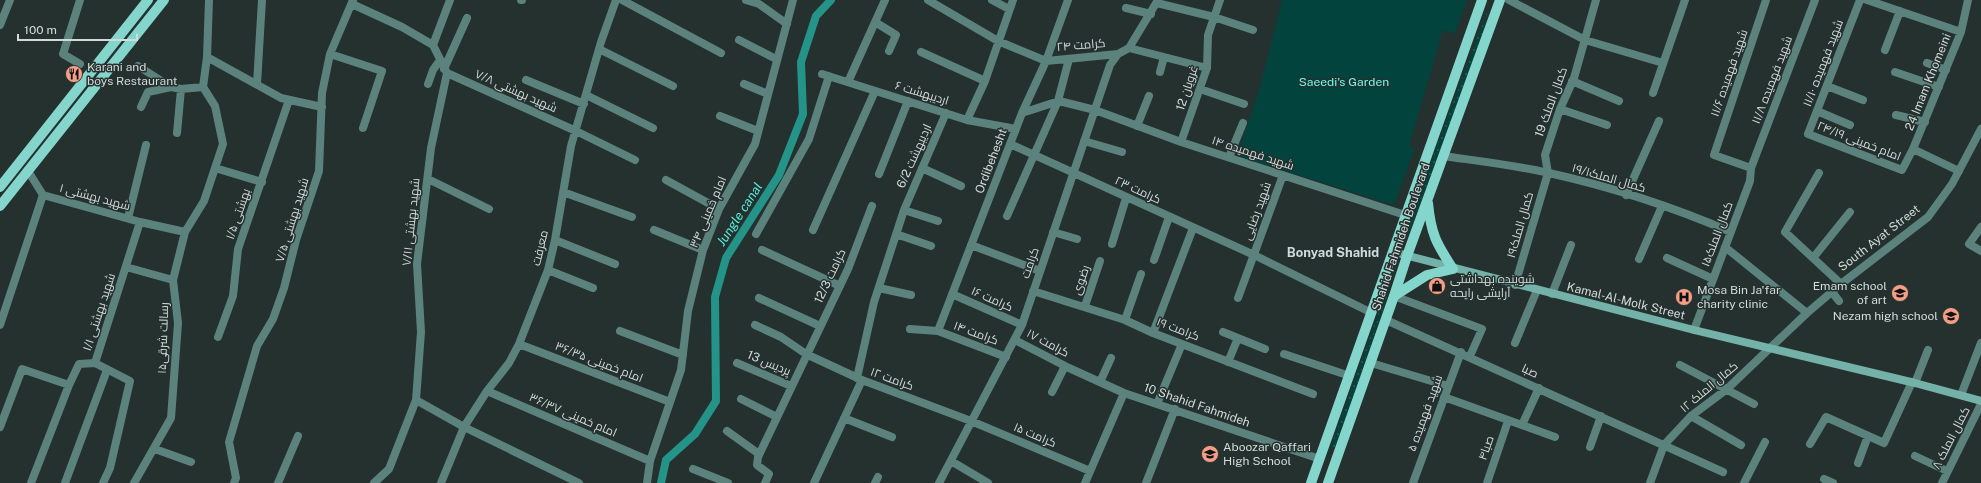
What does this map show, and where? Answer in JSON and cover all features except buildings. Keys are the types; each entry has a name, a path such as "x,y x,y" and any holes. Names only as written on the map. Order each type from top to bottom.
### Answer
{"main road":[{"path":"0,187 3,177 48,126 148,0"},
{"path":"0,206 164,0"},
{"name":"Shahid Fahmideh Boulevard","path":"1311,483 1482,0"},
{"name":"Shahid Fahmideh Boulevard","path":"1328,483 1386,320 1406,256 1428,200 1500,0"},
{"path":"48,126 57,134"},
{"path":"1394,296 1426,275 1453,269 1438,245 1431,229 1428,200"},
{"path":"1386,273 1384,263 1396,226 1405,215"},
{"name":"Kamal-Al-Molk Street","path":"1393,252 1515,285 1914,383 1981,401"}],"street":[{"path":"0,25 10,0"},
{"path":"80,0 63,54 80,64"},
{"path":"138,66 171,87 181,89 203,87 207,57 210,0"},
{"path":"257,84 262,0"},
{"path":"433,45 450,0"},
{"name":"معرفت","path":"441,483 464,427 487,391 509,363 519,344 548,270 576,131 586,94 616,0"},
{"path":"622,0 721,53"},
{"path":"746,0 759,4 787,24"},
{"name":"امام خمینی ۳۴","path":"647,483 650,461 681,370 688,311 703,250 719,209 755,144 776,59 793,0"},
{"path":"848,82 885,0"},
{"path":"928,0 998,41 1046,61"},
{"path":"992,0 1009,9"},
{"path":"967,120 984,80 1013,0"},
{"name":"Ordibehesht","path":"938,331 1022,113 1046,61 1068,0"},
{"name":"غرویان 12","path":"1181,142 1207,68 1208,35 1220,0"},
{"path":"1509,0 1585,40 1663,63"},
{"name":"کمال الملک 19","path":"1548,173 1544,155 1560,109 1572,81 1596,0"},
{"path":"1653,93 1685,0"},
{"name":"شهید فهمیده ۱۱/۶","path":"1751,168 1714,155 1766,0"},
{"name":"شهید فهمیده ۱۱/۸","path":"1751,168 1815,0"},
{"name":"شهید فهمیده ۱۱/۱۰","path":"1808,134 1860,0"},
{"path":"1867,0 1961,32"},
{"name":"24 Imam Khomeini","path":"1902,170 1925,122 1961,32 1968,0"},
{"path":"1118,54 1129,48 1151,14 1157,1 1253,30"},
{"path":"353,2 433,45 445,71"},
{"name":"شهید بهشتی ۷/۵","path":"234,483 236,478 229,442 257,346 273,319 284,288 296,240 319,171 322,93 330,54 353,2"},
{"path":"1126,8 1151,14"},
{"path":"1885,50 1900,11"},
{"name":"شهید بهشتی ۷/۱۱","path":"374,483 389,469 416,400 421,332 417,264 431,148 445,71 467,18"},
{"path":"875,22 896,35 889,51"},
{"path":"739,40 776,59"},
{"path":"1129,48 1207,68"},
{"path":"600,49 673,86"},
{"path":"921,52 984,80"},
{"path":"330,54 382,71 364,128"},
{"name":"کرامت ۲۴","path":"1046,61 1118,54"},
{"name":"کرامت","path":"938,483 1022,325 1110,65 1118,54"},
{"path":"207,57 281,98 322,107"},
{"path":"1160,72 1164,57"},
{"path":"1007,216 1058,101 1070,58"},
{"path":"428,84 433,70 440,60"},
{"path":"1927,63 1946,70"},
{"name":"شهید بهشتی ۷/۸","path":"445,71 576,131 635,160"},
{"path":"1895,72 1939,87"},
{"name":"اردیبهشت ۶","path":"756,234 808,139 826,75 967,120 1016,129"},
{"path":"526,80 584,104"},
{"path":"1572,81 1618,101"},
{"path":"744,84 768,94"},
{"path":"1827,86 1863,100"},
{"path":"141,107 148,92 171,87"},
{"name":"رسالت شرقی۱۵","path":"134,483 171,418 178,323 174,280 185,232 204,201 223,144 215,106 203,87"},
{"path":"177,133 181,89"},
{"path":"1200,89 1244,104"},
{"path":"813,230 875,91"},
{"path":"586,94 653,128"},
{"path":"1137,126 1148,96"},
{"name":"بهشتی ۱/۵","path":"218,337 233,296 238,249 289,100"},
{"path":"879,174 908,101"},
{"path":"1022,113 1058,101"},
{"name":"شهید فهمیده ۱۴","path":"1058,101 1095,110 1181,142 1405,215"},
{"path":"1560,109 1607,125"},
{"path":"1817,111 1850,125"},
{"name":"اردیبهشت 6/2","path":"814,483 844,418 859,379 879,288 896,234 904,210 946,113"},
{"path":"1896,115 1925,122"},
{"path":"720,116 758,131"},
{"path":"1626,194 1659,121"},
{"path":"1229,157 1243,123"},
{"name":"South Ayat Street","path":"1770,348 1806,313 1928,216 1952,184 1981,129"},
{"name":"امام خمینی ۲۴/۱۹","path":"1808,134 1902,170"},
{"path":"1084,141 1122,152"},
{"name":"کرامت ۲۳","path":"1010,144 1254,255 1372,313"},
{"path":"128,218 146,145"},
{"path":"1913,149 1959,171"},
{"name":"کمال الملک۱۹/۱","path":"1443,156 1548,173 1626,194 1697,217 1731,232"},
{"path":"215,168 262,182"},
{"path":"922,168 961,186"},
{"name":"کمال الملک۱۵","path":"1694,330 1750,181 1751,168"},
{"path":"0,325 43,195 28,171"},
{"name":"کمال الملک۱۹","path":"1515,285 1548,173"},
{"path":"1819,173 1785,232 1841,284"},
{"name":"شهید رضایی","path":"1238,298 1283,175"},
{"path":"428,179 489,209"},
{"path":"666,180 719,209"},
{"path":"563,192 632,217"},
{"name":"شهید بهشتی ۱","path":"43,195 140,222"},
{"path":"1112,244 1126,198"},
{"name":"کرامت 12/3","path":"759,454 848,269 872,206"},
{"path":"1639,259 1662,206"},
{"path":"904,210 938,221"},
{"path":"1813,258 1850,212"},
{"path":"1154,260 1169,217"},
{"path":"140,222 185,232"},
{"name":"شهید بهشتی ۱/۱","path":"32,483 69,385 79,364 95,363 140,222"},
{"path":"1981,227 1969,244 1981,251"},
{"path":"1153,333 1193,228"},
{"path":"654,230 703,250"},
{"path":"1053,232 1077,239"},
{"path":"896,234 931,246"},
{"path":"555,240 615,264"},
{"path":"971,245 1040,271"},
{"path":"1552,294 1571,245"},
{"path":"1725,247 1806,313"},
{"path":"762,250 840,286"},
{"path":"1666,258 1713,279"},
{"name":"رضوی","path":"1085,306 1100,261"},
{"path":"126,267 174,280"},
{"path":"548,270 593,288"},
{"path":"1125,320 1142,274"},
{"path":"879,288 911,295"},
{"path":"1515,343 1536,290"},
{"name":"کرامت ۱۹","path":"1033,291 1085,306 1125,320 1153,333 1313,394"},
{"path":"1832,292 1839,301"},
{"name":"کرامت ۱۶","path":"952,294 1022,325"},
{"path":"1394,296 1482,329 1470,356"},
{"path":"759,298 820,326"},
{"name":"صبا","path":"1386,320 1396,326 1470,356 1723,472"},
{"name":"کرامت ۱۲","path":"755,325 781,337 806,354 859,379 971,421"},
{"name":"کرامت ۱۴","path":"910,329 938,331 1006,357"},
{"path":"620,331 683,355"},
{"path":"1223,332 1265,349"},
{"path":"1228,362 1238,338"},
{"name":"کرامت ۱۷","path":"1015,340 1067,367"},
{"path":"1961,395 1981,343"},
{"name":"امام خمینی ۳۶/۳۵","path":"519,344 670,402"},
{"path":"1157,404 1182,344"},
{"name":"کمال الملک ۱۲","path":"1664,445 1691,416 1727,388 1770,348"},
{"path":"1810,444 1826,417 1884,443 1914,383 1928,350"},
{"name":"شهید فهمیده ۵","path":"1413,483 1461,352"},
{"path":"1284,354 1350,376"},
{"path":"1100,382 1111,358"},
{"name":"پردیس 13","path":"737,362 792,386"},
{"path":"95,363 130,381 110,468 103,483"},
{"path":"1371,363 1448,386"},
{"path":"1680,365 1727,388 1754,404"},
{"path":"1052,392 1067,367"},
{"name":"10 Shahid Fahmideh","path":"1067,367 1124,393 1320,459"},
{"path":"0,427 22,369 69,385"},
{"path":"65,483 107,370"},
{"path":"1522,425 1540,388"},
{"name":"امام خمینی ۳۶/۳۷","path":"487,391 650,461"},
{"path":"1085,483 1124,393"},
{"path":"1444,397 1508,421 1555,436"},
{"path":"742,399 777,417"},
{"path":"416,400 464,427 579,483"},
{"name":"کمال الملک ۸","path":"1942,483 1981,404"},
{"path":"1147,479 1175,410"},
{"path":"1590,447 1601,416"},
{"path":"1691,416 1741,445"},
{"path":"844,418 892,437"},
{"name":"کرامت ۱۵","path":"971,421 1090,471"},
{"name":"صبا۴","path":"1487,483 1508,421"},
{"path":"727,431 759,454 757,461 758,465 769,474 765,483"},
{"path":"278,483 298,436"},
{"path":"1858,463 1868,436"},
{"path":"1744,483 1765,442"},
{"path":"1650,483 1664,445"},
{"path":"155,448 191,462"},
{"path":"1914,456 1947,472"},
{"path":"951,461 988,483"},
{"path":"693,469 728,483"},
{"path":"1824,479 1833,483"}],"green space":[{"name":"Saeedi's Garden","path":"1282,0 1467,0 1455,34 1443,30 1409,146 1415,148 1394,205 1237,156 1259,90"},
{"path":"1489,6 1483,32 1407,239 1414,208"},
{"path":"1394,269 1387,297 1335,448 1331,447"}],"waterway":[{"name":"Jungle canal","path":"661,483 666,460 695,434 716,401 715,297 726,258 779,175 803,114 801,62 816,16 831,0"}],"place":[{"name":"Karani and boys Restaurant","path":"74,74"},
{"name":"شوینده بهداشتی آرایشی رایحه","path":"1437,286"},
{"name":"Emam school of art","path":"1900,293"},
{"name":"Mosa Bin Ja'far charity clinic","path":"1684,297"},
{"name":"Nezam high school","path":"1951,316"},
{"name":"Aboozar Qaffari High School","path":"1210,454"}],"district":[{"name":"Bonyad Shahid","path":"1333,252"}]}
